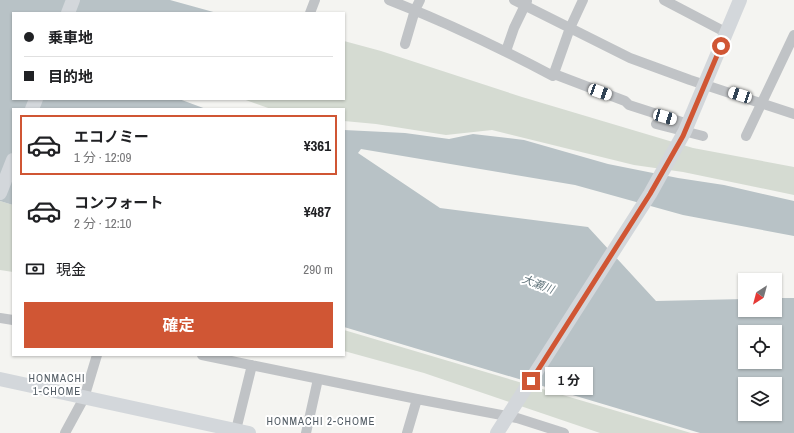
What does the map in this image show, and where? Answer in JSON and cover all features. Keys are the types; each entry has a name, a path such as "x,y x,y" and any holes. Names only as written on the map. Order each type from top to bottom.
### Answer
{"street":[{"path":"68,12 73,0"},
{"path":"310,12 315,0"},
{"path":"389,0 506,50 553,76 554,74 625,101 629,105 685,130 703,136"},
{"path":"405,44 415,10 420,0"},
{"path":"514,0 526,3 601,45 630,58 794,114"},
{"path":"554,74 570,28 583,0"},
{"path":"664,0 727,33"},
{"path":"498,433 650,194 685,130 740,0"},
{"path":"506,50 514,28 526,3"},
{"path":"746,136 794,35"},
{"path":"656,124 685,130"},
{"path":"0,193 12,163"},
{"path":"0,318 12,320"},
{"path":"65,433 84,398 97,356"},
{"path":"207,356 417,399 511,412 517,418 564,433"},
{"path":"0,379 240,432 252,365"},
{"path":"306,433 318,379"},
{"path":"407,433 417,399"}],"shaded area":[{"path":"345,41 381,51 522,97 693,148 794,167 794,195 683,172 634,165 492,130 446,135 376,124 345,121 345,108 268,108 246,100 345,100"},
{"path":"0,201 12,205 12,272 0,270"},
{"path":"345,330 691,433 600,433 424,373 345,351"}],"water":[{"path":"0,0 170,0 213,12 12,12 12,100 182,100 203,108 12,108 12,205 0,201"},
{"name":"大瀬川","path":"345,130 405,133 449,139 473,134 524,140 608,164 678,178 724,185 794,201 794,236 683,215 575,185 361,149 358,153 440,208 588,227 656,301 738,299 738,317 782,317 782,298 794,298 794,433 700,433 345,327"}],"district":[{"name":"HONMACHI 1-CHOME","path":"57,384"},
{"name":"HONMACHI 2-CHOME","path":"321,421"}],"route":[{"path":"531,381 650,194 683,136 721,46"}]}
